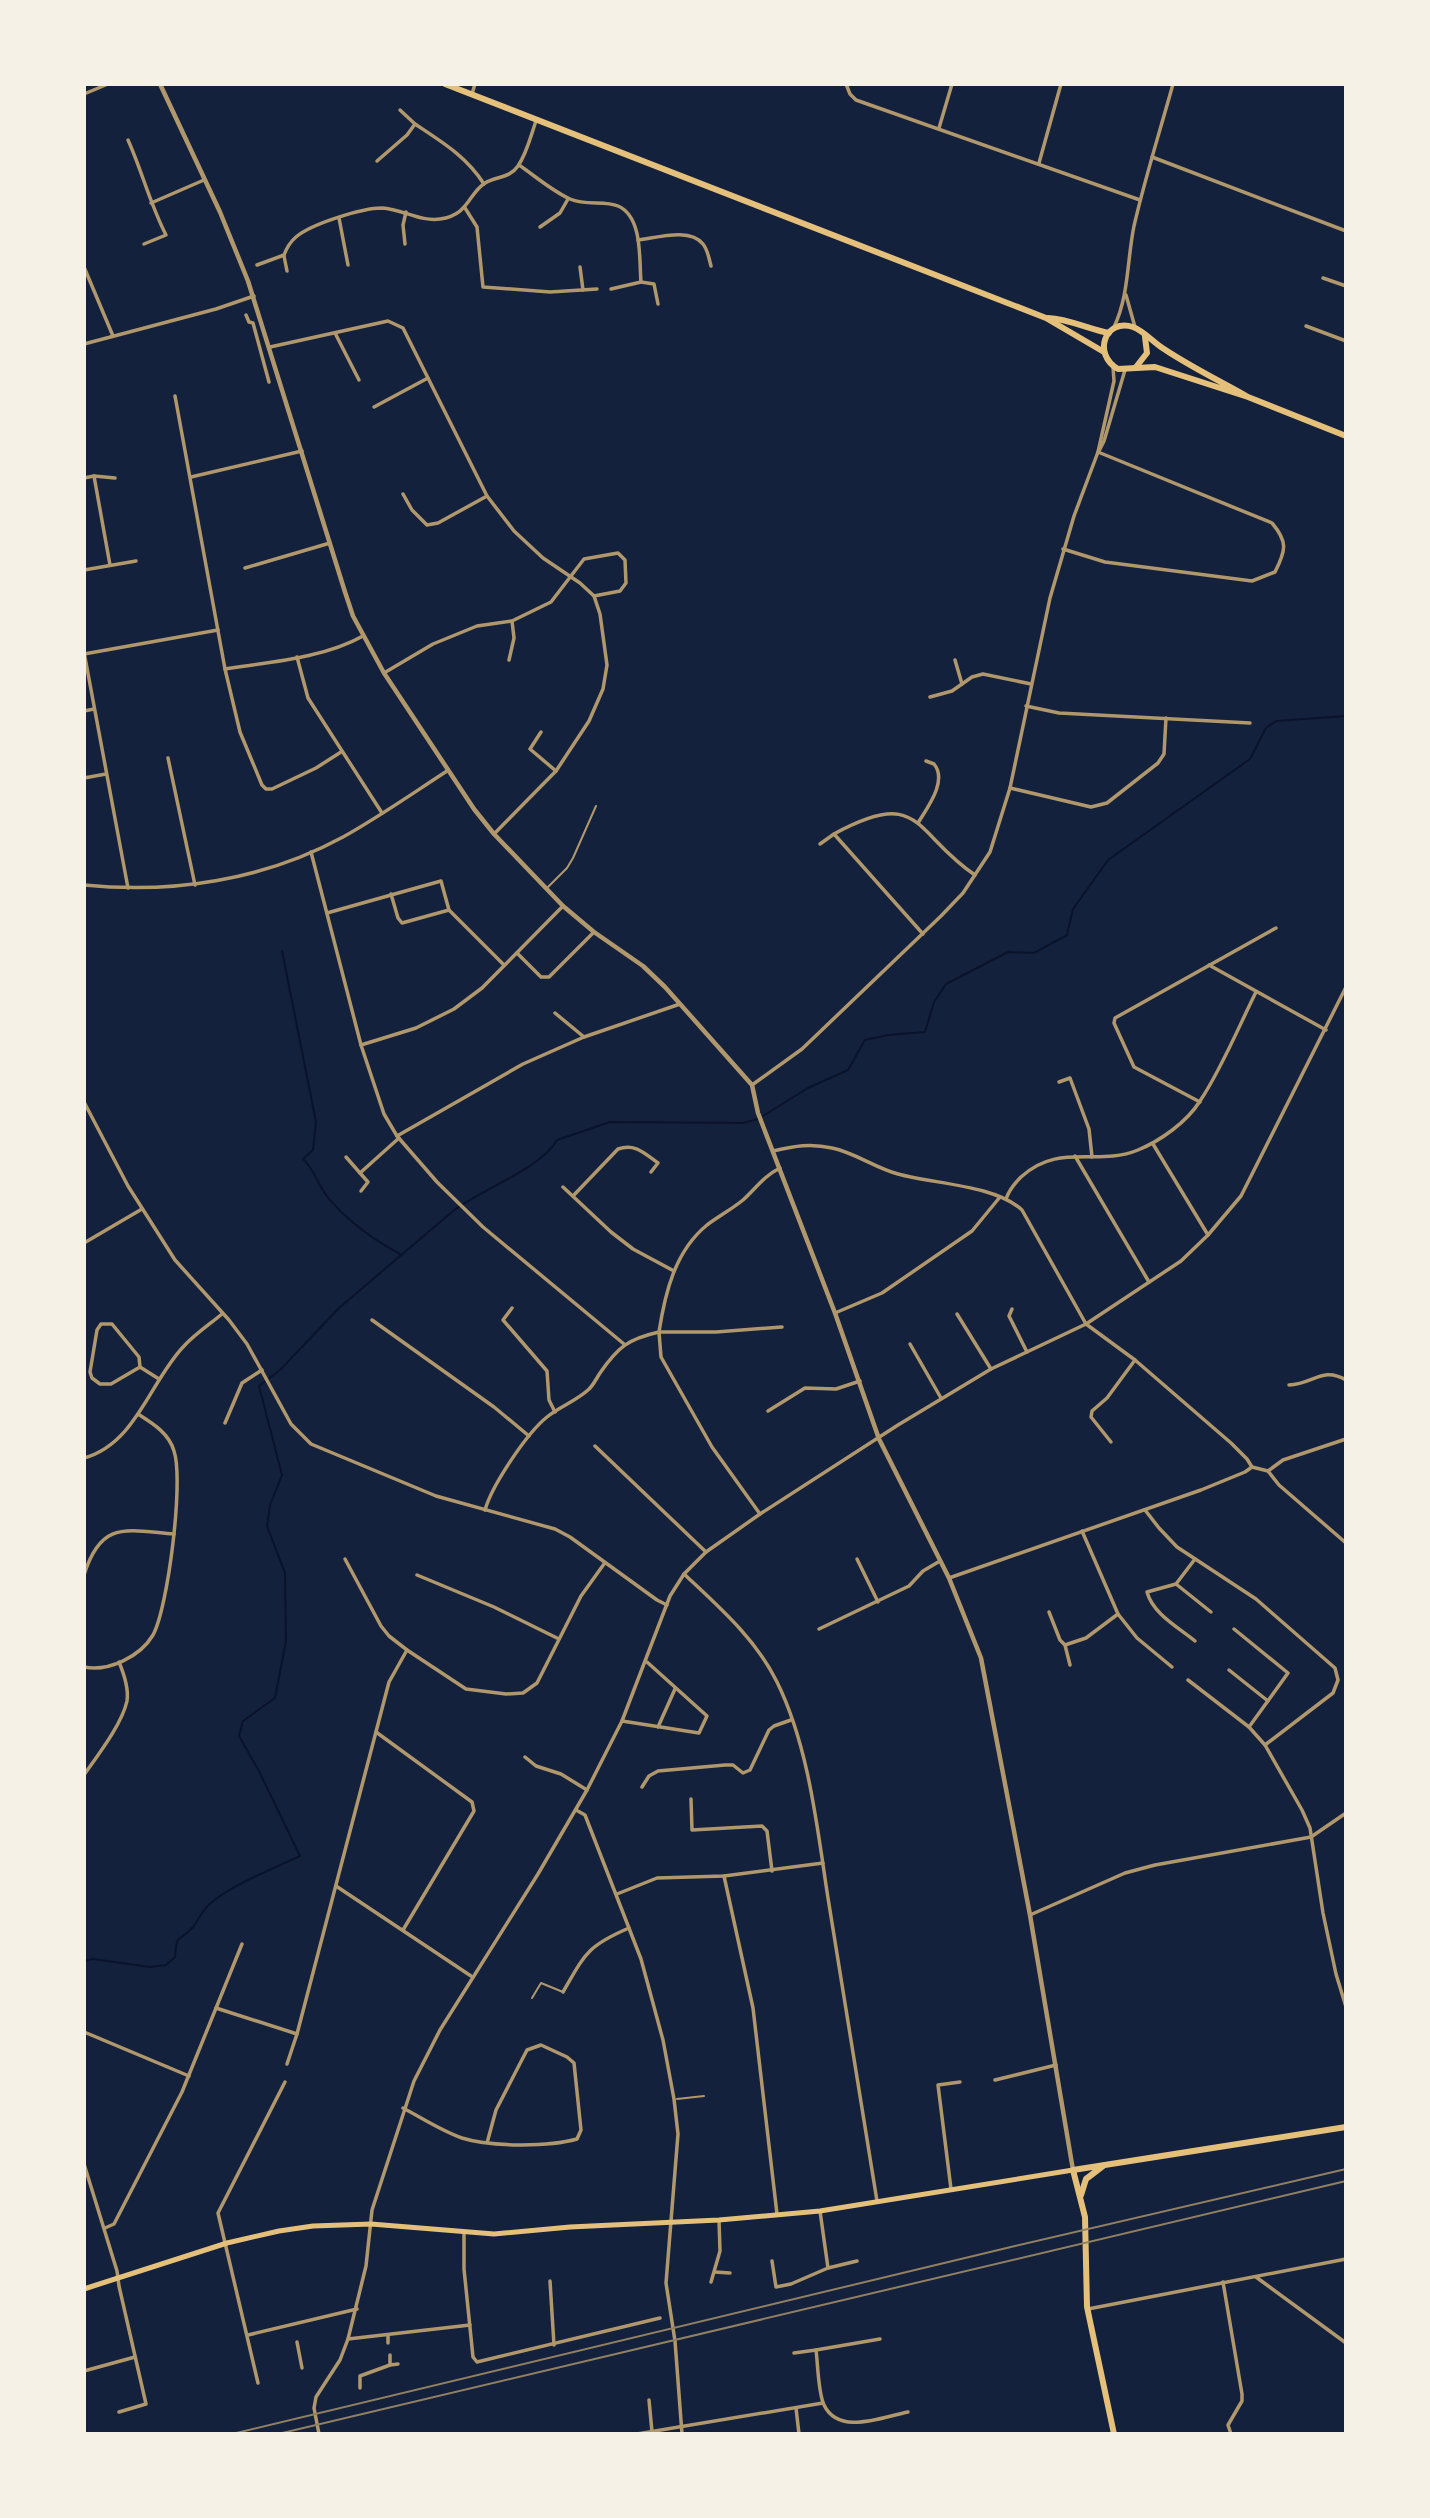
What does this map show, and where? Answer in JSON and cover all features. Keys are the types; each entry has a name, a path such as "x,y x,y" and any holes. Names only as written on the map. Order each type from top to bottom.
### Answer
{"main road":[{"path":"445,84 1046,318 1104,352"},
{"path":"1046,318 1060,319 1092,330 1111,331 1126,325 1135,327 1180,359 1248,397"},
{"path":"1111,331 1103,345 1112,365 1125,370 1155,367 1248,397 1346,436"},
{"path":"1135,368 1147,353 1148,347 1143,334"},
{"path":"84,2289 226,2243 279,2231 371,2224 494,2234 570,2227 777,2216 1346,2127"},
{"path":"1080,2197 1086,2179 1105,2165"},
{"path":"1073,2170 1085,2217 1088,2309 1112,2432"}],"street":[{"path":"84,94 108,84"},
{"path":"160,84 220,212 254,296 353,615 384,673 447,771 494,835 563,906 594,932 643,965 752,1086 758,1113 880,1438 949,1578 981,1658 1030,1915 1073,2170"},
{"path":"472,94 475,84"},
{"path":"846,84 856,100 1140,200"},
{"path":"939,128 952,84"},
{"path":"1039,163 1061,84"},
{"path":"1111,331 1126,293 1126,272 1140,200 1173,84"},
{"path":"400,110 415,124 467,160 484,184"},
{"path":"287,271 284,255 288,244 298,235 363,210 384,208 427,219 449,218 465,208 484,184 511,174 519,165 537,121"},
{"path":"377,161 407,135 415,124"},
{"path":"128,140 166,235 144,244"},
{"path":"1152,157 1346,231"},
{"path":"519,165 568,198 586,204 618,206 632,216 638,240 641,282"},
{"path":"151,203 204,180"},
{"path":"540,227 560,213 568,198"},
{"path":"465,208 477,227 483,287 551,292 597,289"},
{"path":"405,244 403,225 406,212"},
{"path":"339,218 348,265"},
{"path":"638,240 690,235 706,246 710,266"},
{"path":"257,265 284,255"},
{"path":"84,267 113,336"},
{"path":"580,267 583,290"},
{"path":"1323,278 1346,286"},
{"path":"611,289 641,282 654,284 658,304"},
{"path":"1126,293 1135,327"},
{"path":"84,344 216,309 254,296"},
{"path":"246,314 249,322 253,323 269,382"},
{"path":"253,323 261,319"},
{"path":"270,347 388,321 403,328 487,496 514,531 543,558 594,596 600,614 607,665 603,689 589,721 556,771 494,835"},
{"path":"1307,326 1346,341"},
{"path":"335,332 359,380"},
{"path":"266,366 276,365"},
{"path":"752,1086 802,1049 923,934 963,893 990,852 1010,788 1049,598 1098,452 1114,381 1112,365"},
{"path":"1098,452 1104,441 1125,370"},
{"path":"374,407 428,378"},
{"path":"175,396 225,669 240,732 262,786 272,789 316,768 341,751"},
{"path":"191,477 302,451"},
{"path":"1063,550 1105,562 1252,581 1275,572 1284,554 1283,536 1272,523 1098,452"},
{"path":"94,476 110,565"},
{"path":"84,478 115,478"},
{"path":"403,495 412,510 427,525 438,523 487,496"},
{"path":"245,568 330,543"},
{"path":"384,673 433,644 477,626 512,621 551,602 584,559 618,553 625,560 626,583 620,591 594,596"},
{"path":"84,570 136,561"},
{"path":"509,660 514,638 512,621"},
{"path":"128,888 86,678 84,653 218,630"},
{"path":"225,669 348,645 363,636"},
{"path":"297,657 308,698 382,813"},
{"path":"955,660 962,684"},
{"path":"930,697 952,691 983,674 1031,684"},
{"path":"1026,706 1059,713 1250,723"},
{"path":"84,711 94,709"},
{"path":"1010,788 1091,807 1107,803 1158,763 1164,754 1166,718"},
{"path":"541,732 530,749 556,771"},
{"path":"168,758 195,885"},
{"path":"918,823 933,797 939,774 934,764 926,761"},
{"path":"84,885 128,888 195,885 251,874 311,852 344,836 447,771"},
{"path":"84,778 106,774"},
{"path":"820,844 856,823 891,813 909,816 976,876"},
{"path":"834,834 923,934"},
{"path":"311,852 361,1045 384,1114 398,1137 456,1202 624,1344"},
{"path":"327,913 440,881 449,910 504,965"},
{"path":"391,894 402,923 449,910"},
{"path":"361,1045 416,1028 454,1009 482,988 563,906"},
{"path":"1200,1102 1134,1067 1114,1023 1115,1018 1276,928"},
{"path":"517,953 541,977 549,977 594,932"},
{"path":"1209,965 1325,1030"},
{"path":"319,2434 314,2408 316,2397 340,2360 348,2339 366,2266 379,2183 414,2081 472,1976 538,1874 587,1790 622,1721 667,1605 684,1574 706,1552 761,1514 941,1398 991,1369 1086,1324 1181,1261 1208,1235 1241,1195 1346,987"},
{"path":"1006,1199 1017,1181 1030,1169 1061,1156 1092,1157 1134,1152 1153,1144 1184,1119 1200,1102 1256,992"},
{"path":"360,1173 398,1137 490,1081 584,1037 680,1004"},
{"path":"555,1013 584,1037"},
{"path":"1059,1082 1070,1077 1089,1129 1092,1157"},
{"path":"84,1102 142,1209 175,1260 247,1344 291,1424 311,1444 436,1496 555,1529 667,1605"},
{"path":"1153,1144 1208,1235"},
{"path":"773,1151 793,1145 831,1148 899,1175 1006,1199 1022,1210 1086,1324 1135,1360 1247,1458 1252,1467 1268,1471 1279,1485 1346,1544"},
{"path":"573,1196 618,1149 627,1146 637,1148 658,1163 651,1172"},
{"path":"1075,1156 1149,1282"},
{"path":"346,1157 368,1182 361,1191"},
{"path":"761,1514 712,1447 661,1357 659,1332 674,1271 687,1247 706,1226 780,1168"},
{"path":"563,1187 611,1233 674,1271"},
{"path":"835,1313 882,1293 972,1231 1000,1197"},
{"path":"84,1243 142,1209"},
{"path":"512,1308 503,1320 547,1371 549,1400 555,1412"},
{"path":"1013,1309 1009,1316 1027,1352"},
{"path":"84,1458 94,1455 119,1437 184,1346 222,1314"},
{"path":"957,1314 991,1369"},
{"path":"372,1320 494,1407 528,1436"},
{"path":"101,1324 113,1324 139,1357 140,1367 111,1384 100,1384 92,1378 90,1371 97,1330 101,1324"},
{"path":"485,1510 489,1496 528,1436 555,1412 589,1390 624,1344 639,1336 659,1332 716,1332 782,1327"},
{"path":"910,1344 941,1398"},
{"path":"1111,1442 1091,1417 1092,1411 1114,1390 1135,1360"},
{"path":"140,1367 159,1379"},
{"path":"225,1423 242,1383 261,1370"},
{"path":"1289,1385 1301,1384 1326,1373 1334,1373 1346,1380"},
{"path":"768,1411 805,1388 836,1389 860,1381"},
{"path":"84,1667 92,1668 119,1662 140,1650 153,1635 163,1599 174,1534 175,1453 162,1431 138,1414"},
{"path":"1268,1471 1283,1460 1346,1439"},
{"path":"595,1446 706,1552"},
{"path":"949,1578 1212,1486 1252,1467"},
{"path":"1145,1510 1177,1547 1256,1600 1335,1668 1338,1680 1333,1693 1265,1745"},
{"path":"84,1575 95,1548 104,1538 116,1532 129,1530 174,1534"},
{"path":"1082,1531 1118,1614 1137,1638 1172,1667"},
{"path":"345,1559 389,1636 466,1689 506,1694 523,1693 537,1683 581,1596 604,1563"},
{"path":"857,1559 878,1602"},
{"path":"1147,1592 1176,1584 1195,1559"},
{"path":"819,1629 909,1586 923,1572 940,1561"},
{"path":"684,1574 741,1629 762,1657 777,1683 791,1720 811,1792 877,2202"},
{"path":"417,1575 494,1607 559,1639"},
{"path":"1176,1584 1211,1612"},
{"path":"1144,1585 1157,1610 1195,1641"},
{"path":"1049,1612 1060,1640 1065,1645 1070,1665"},
{"path":"1065,1645 1086,1638 1118,1614"},
{"path":"1234,1629 1288,1673 1249,1727"},
{"path":"287,2064 388,1682 407,1650"},
{"path":"84,1774 124,1710 127,1691 119,1662"},
{"path":"622,1721 699,1733 708,1716 647,1662"},
{"path":"1229,1670 1268,1701"},
{"path":"1338,1680 1346,1681"},
{"path":"1188,1681 1249,1727 1265,1745 1302,1810 1311,1837 1323,1913 1346,2007"},
{"path":"658,1727 675,1689"},
{"path":"642,1787 649,1776 658,1771 725,1765 733,1765 743,1773 750,1770 769,1730 791,1720"},
{"path":"376,1732 472,1802 474,1811 403,1930"},
{"path":"525,1757 536,1766 561,1774 587,1790"},
{"path":"691,1799 692,1830 762,1826 767,1831 772,1871"},
{"path":"576,1810 585,1815 641,1959 660,2028 674,2099 678,2134 673,2209 669,2223 666,2295 676,2341 682,2434"},
{"path":"1030,1915 1125,1873 1155,1865 1311,1837 1346,1813"},
{"path":"617,1894 657,1878 724,1876 823,1863"},
{"path":"724,1876 753,2008 777,2216"},
{"path":"336,1886 472,1976"},
{"path":"563,1992 585,1955 601,1940 630,1928"},
{"path":"105,2228 114,2224 189,2076 242,1944"},
{"path":"216,2008 297,2034"},
{"path":"84,2032 189,2076"},
{"path":"403,2108 462,2138 487,2143 504,2145 577,2139 581,2130 576,2069 567,2057 541,2045 527,2050 496,2110 487,2143"},
{"path":"995,2080 1056,2064"},
{"path":"258,2383 218,2213 285,2082"},
{"path":"951,2189 938,2085 960,2082"},
{"path":"84,2164 118,2277 146,2404 119,2412"},
{"path":"820,2211 828,2267"},
{"path":"711,2282 720,2251 719,2220"},
{"path":"464,2233 464,2269 472,2357 475,2361 482,2362 660,2318"},
{"path":"1088,2309 1346,2259"},
{"path":"772,2261 776,2287 791,2284 828,2267 857,2261"},
{"path":"714,2272 730,2273"},
{"path":"1256,2277 1346,2343"},
{"path":"550,2281 554,2345"},
{"path":"1223,2282 1242,2394 1242,2402 1228,2425 1231,2434"},
{"path":"248,2335 357,2309"},
{"path":"348,2339 470,2325"},
{"path":"388,2336 388,2343"},
{"path":"794,2353 880,2339"},
{"path":"297,2342 302,2368"},
{"path":"816,2350 823,2403 834,2419 848,2424 908,2412"},
{"path":"390,2355 390,2365"},
{"path":"84,2371 135,2357"},
{"path":"360,2388 360,2376 398,2364"},
{"path":"649,2400 652,2432"},
{"path":"637,2434 823,2403"},
{"path":"796,2408 799,2434"}],"lane":[{"path":"547,889 573,858 596,806"},
{"path":"532,1998 541,1983 563,1992"},
{"path":"674,2099 704,2096"}],"waterway":[{"path":"763,1116 808,1088 848,1070 865,1040 925,1032 934,1002 946,984 1008,952 1034,953 1067,935 1073,909 1108,860 1250,759 1266,728 1276,721 1346,716"},
{"path":"282,951 316,1122 313,1150 303,1159 326,1195 346,1216 400,1254"},
{"path":"84,1961 93,1959 150,1967 166,1965 175,1957 178,1941 213,1901 249,1880 300,1856 239,1736 243,1721 275,1698 286,1641 285,1573 267,1526 270,1505 282,1475 259,1386 280,1370 339,1308 453,1211 525,1169 557,1140 610,1122 743,1123 758,1119"}],"railway":[{"path":"232,2434 1346,2169"},
{"path":"278,2434 1346,2181"}]}
